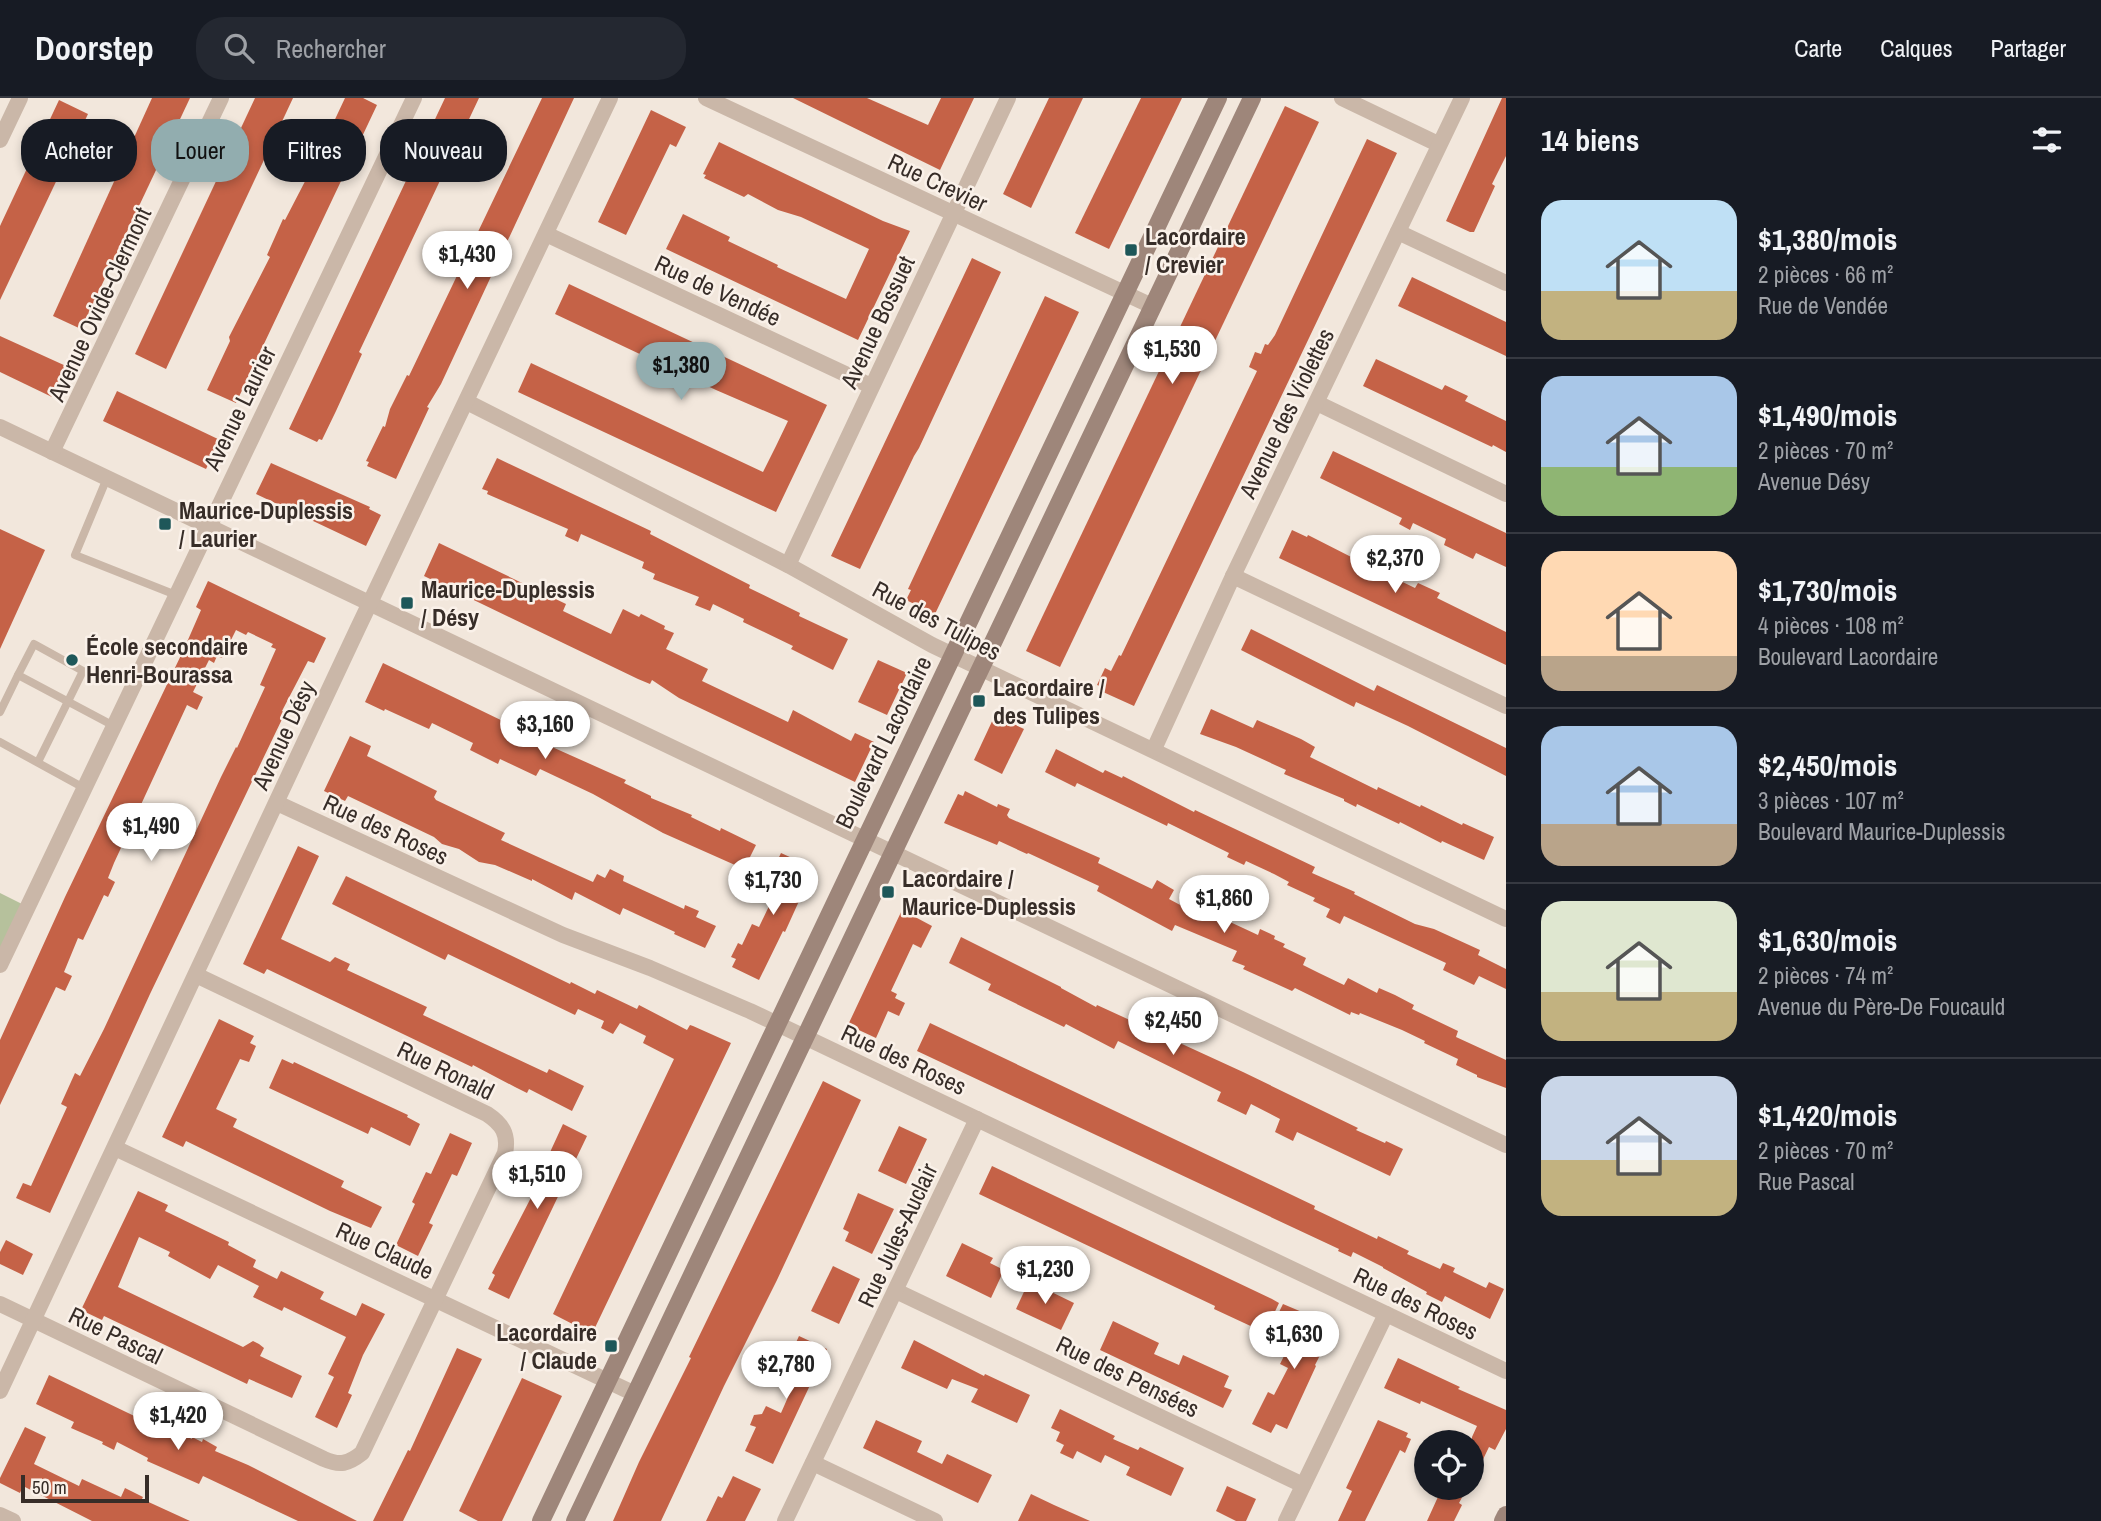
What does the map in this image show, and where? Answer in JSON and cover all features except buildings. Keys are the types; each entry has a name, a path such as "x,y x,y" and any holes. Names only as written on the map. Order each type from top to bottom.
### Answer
{"main road":[{"name":"Boulevard Lacordaire","path":"541,1521 1218,98"},
{"path":"575,1521 1252,98"},
{"path":"1503,1521 1506,1515"}],"street":[{"path":"0,140 20,98"},
{"name":"Avenue Ovide-Clermont","path":"52,452 221,98"},
{"name":"Avenue Laurier","path":"0,965 207,526 414,98"},
{"name":"Avenue Désy","path":"0,1391 610,98"},
{"name":"Rue Crevier","path":"706,98 1152,306"},
{"name":"Avenue Bossuet","path":"788,565 1008,98"},
{"path":"1342,98 1438,144"},
{"name":"Avenue des Violettes","path":"1154,749 1233,576 1462,98"},
{"path":"1398,232 1506,283"},
{"name":"Rue de Vendée","path":"546,234 872,386"},
{"name":"Rue des Tulipes","path":"467,402 788,565 980,668 1506,919"},
{"path":"1317,403 1506,494"},
{"path":"0,427 1506,1145"},
{"path":"1233,576 1506,706"},
{"name":"Rue des Roses","path":"277,803 551,930 694,986 1506,1371"},
{"name":"Rue Ronald","path":"196,975 487,1114 505,1132 505,1153 436,1300"},
{"name":"Rue Jules-Auclair","path":"785,1521 977,1119"},
{"name":"Rue Claude","path":"115,1148 635,1394"},
{"name":"Rue des Pensées","path":"896,1291 1303,1485"},
{"name":"Rue Pascal","path":"0,1304 338,1465 352,1461 362,1453 436,1300"},
{"path":"1286,1521 1386,1314"},
{"path":"813,1463 935,1521"},
{"path":"0,1515 13,1521"}],"lane":[{"path":"107,478 75,555 176,595"},
{"path":"0,712 34,644 83,671 38,762"},
{"path":"18,676 114,726"},
{"path":"0,742 84,788"}],"green space":[{"path":"0,893 28,907 0,967"}],"place":[{"name":"Lacordaire / Crevier","path":"1131,250"},
{"name":"Maurice-Duplessis / Laurier","path":"165,524"},
{"name":"Maurice-Duplessis / Désy","path":"407,603"},
{"name":"École secondaire Henri-Bourassa","path":"72,660"},
{"name":"Lacordaire / des Tulipes","path":"979,701"},
{"name":"Lacordaire / Maurice-Duplessis","path":"888,892"},
{"name":"Lacordaire / Claude","path":"611,1346"}]}
